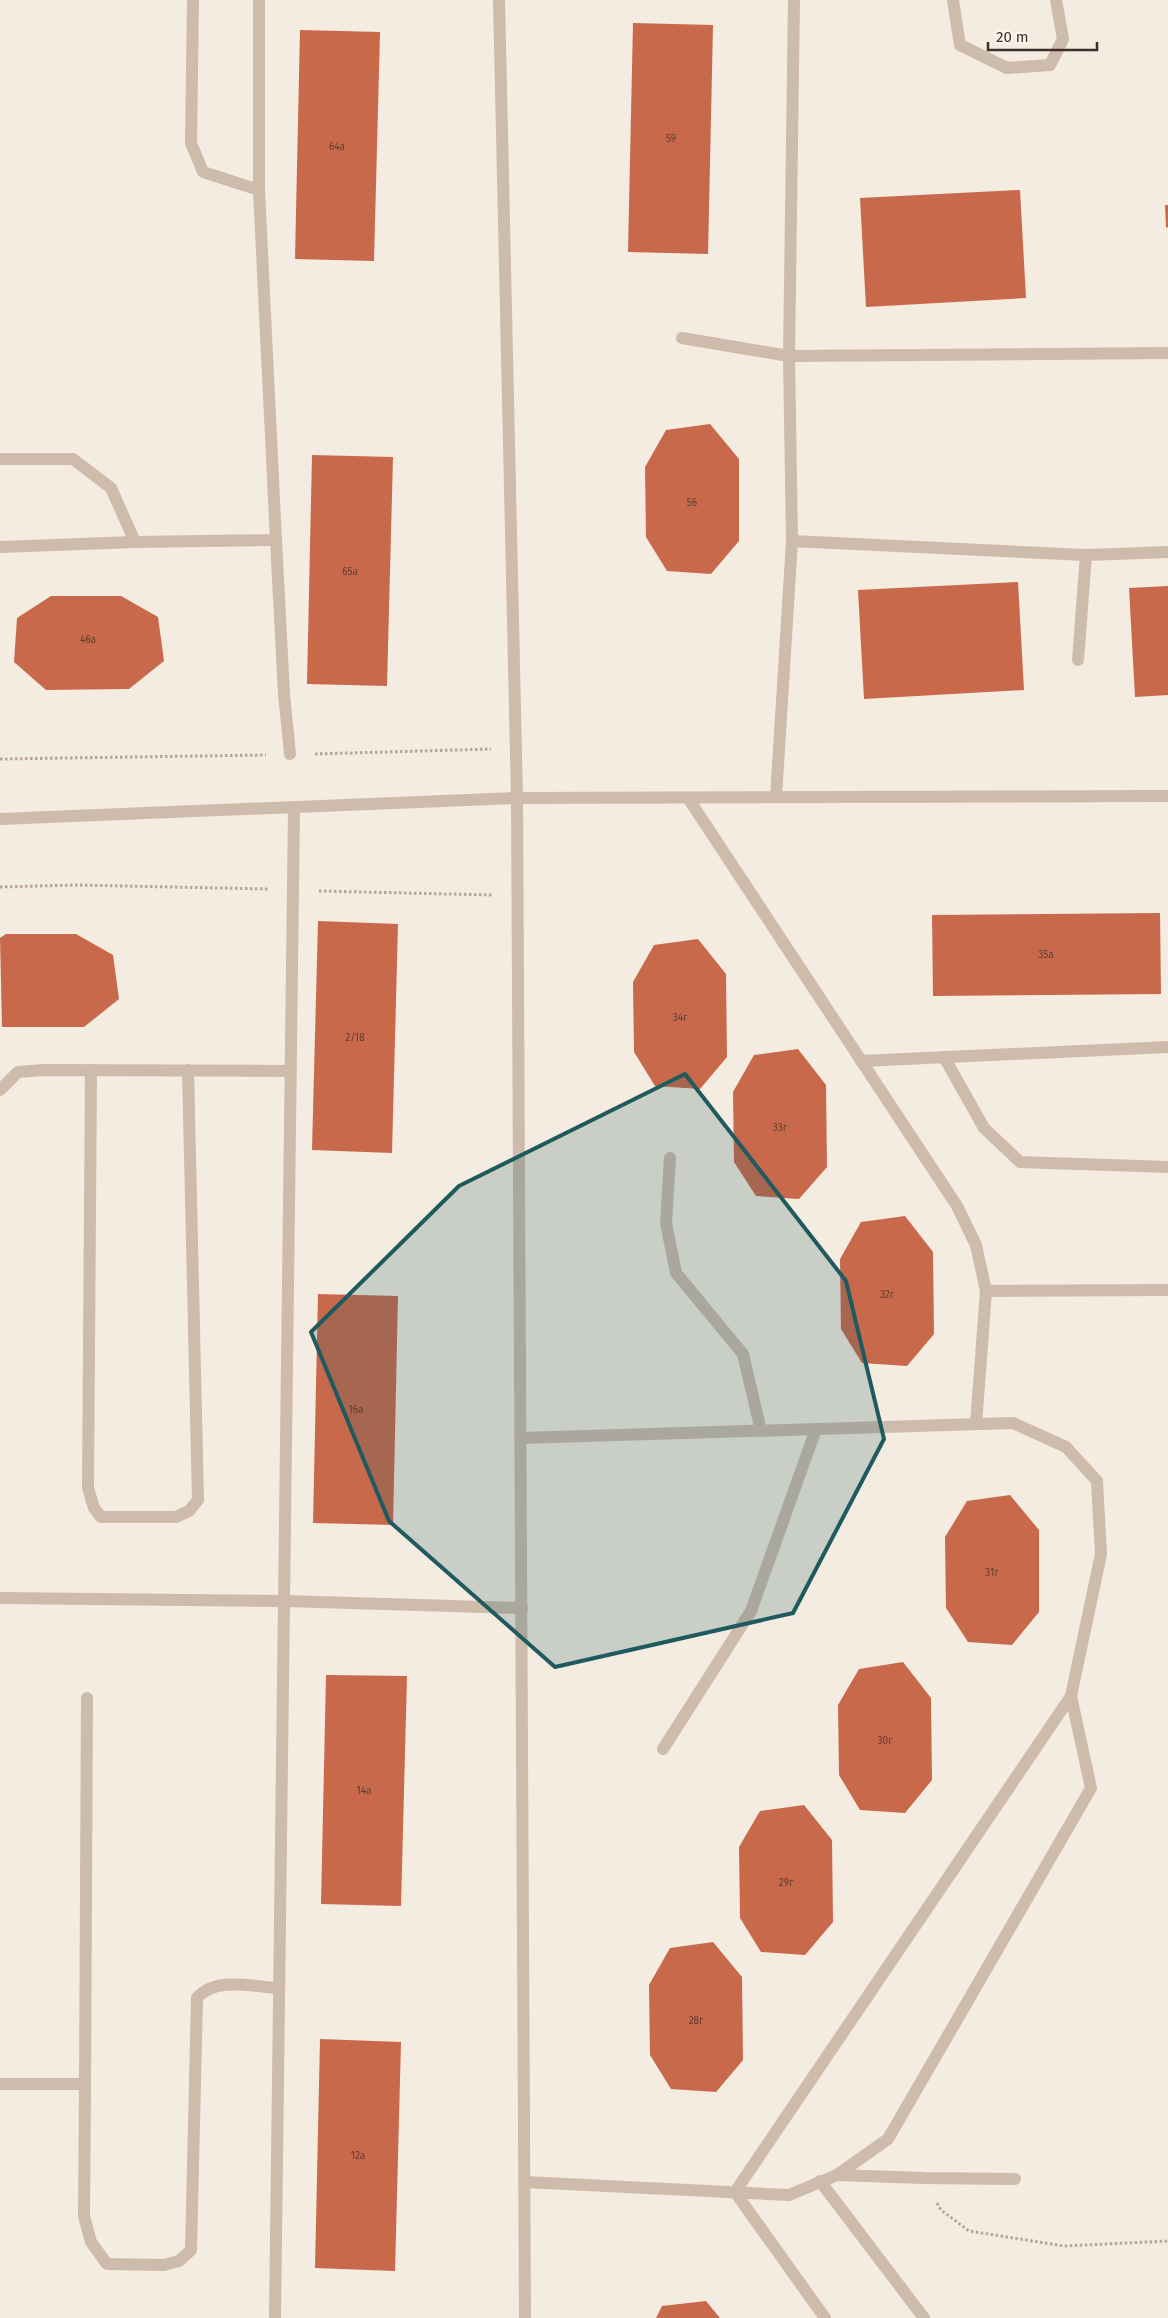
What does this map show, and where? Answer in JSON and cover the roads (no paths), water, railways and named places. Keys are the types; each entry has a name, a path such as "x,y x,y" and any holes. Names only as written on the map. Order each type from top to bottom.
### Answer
{"street":[{"path":"193,0 191,143 203,172 259,190"},
{"path":"259,0 259,190 284,694 290,754"},
{"path":"499,0 518,798 525,2318"},
{"path":"776,797 792,541 789,356 794,0"},
{"path":"953,0 960,45 1007,68 1050,65 1063,39 1056,0"},
{"path":"682,338 789,356 1168,353"},
{"path":"0,459 73,459 112,488 135,542"},
{"path":"0,547 135,542 276,540"},
{"path":"792,541 1086,555 1168,552"},
{"path":"1078,660 1086,555"},
{"path":"0,819 518,798 1168,796"},
{"path":"688,798 957,1206 976,1245 986,1291 976,1424"},
{"path":"276,2318 294,807"},
{"path":"861,1061 1168,1046"},
{"path":"944,1057 984,1128 1020,1162 1168,1167"},
{"path":"0,1090 18,1072 44,1070 291,1071"},
{"path":"91,1070 88,1488 94,1508 101,1516 176,1517 189,1511 198,1500 188,1070"},
{"path":"670,1158 666,1223 676,1273 743,1354 761,1431"},
{"path":"986,1291 1168,1290"},
{"path":"521,1438 1013,1423 1066,1447 1097,1481 1101,1554 1071,1696 735,2192"},
{"path":"663,1749 751,1610 816,1429"},
{"path":"0,1598 285,1601 522,1608"},
{"path":"525,2182 789,2195 837,2175 888,2139 1091,1788 1071,1696"},
{"path":"87,1698 84,2216 91,2242 107,2264 164,2265 178,2261 190,2250 197,1998 204,1989 217,1984 280,1988"},
{"path":"0,2084 85,2084"},
{"path":"837,2175 1015,2179"},
{"path":"820,2181 924,2318"},
{"path":"735,2192 825,2318"}]}
